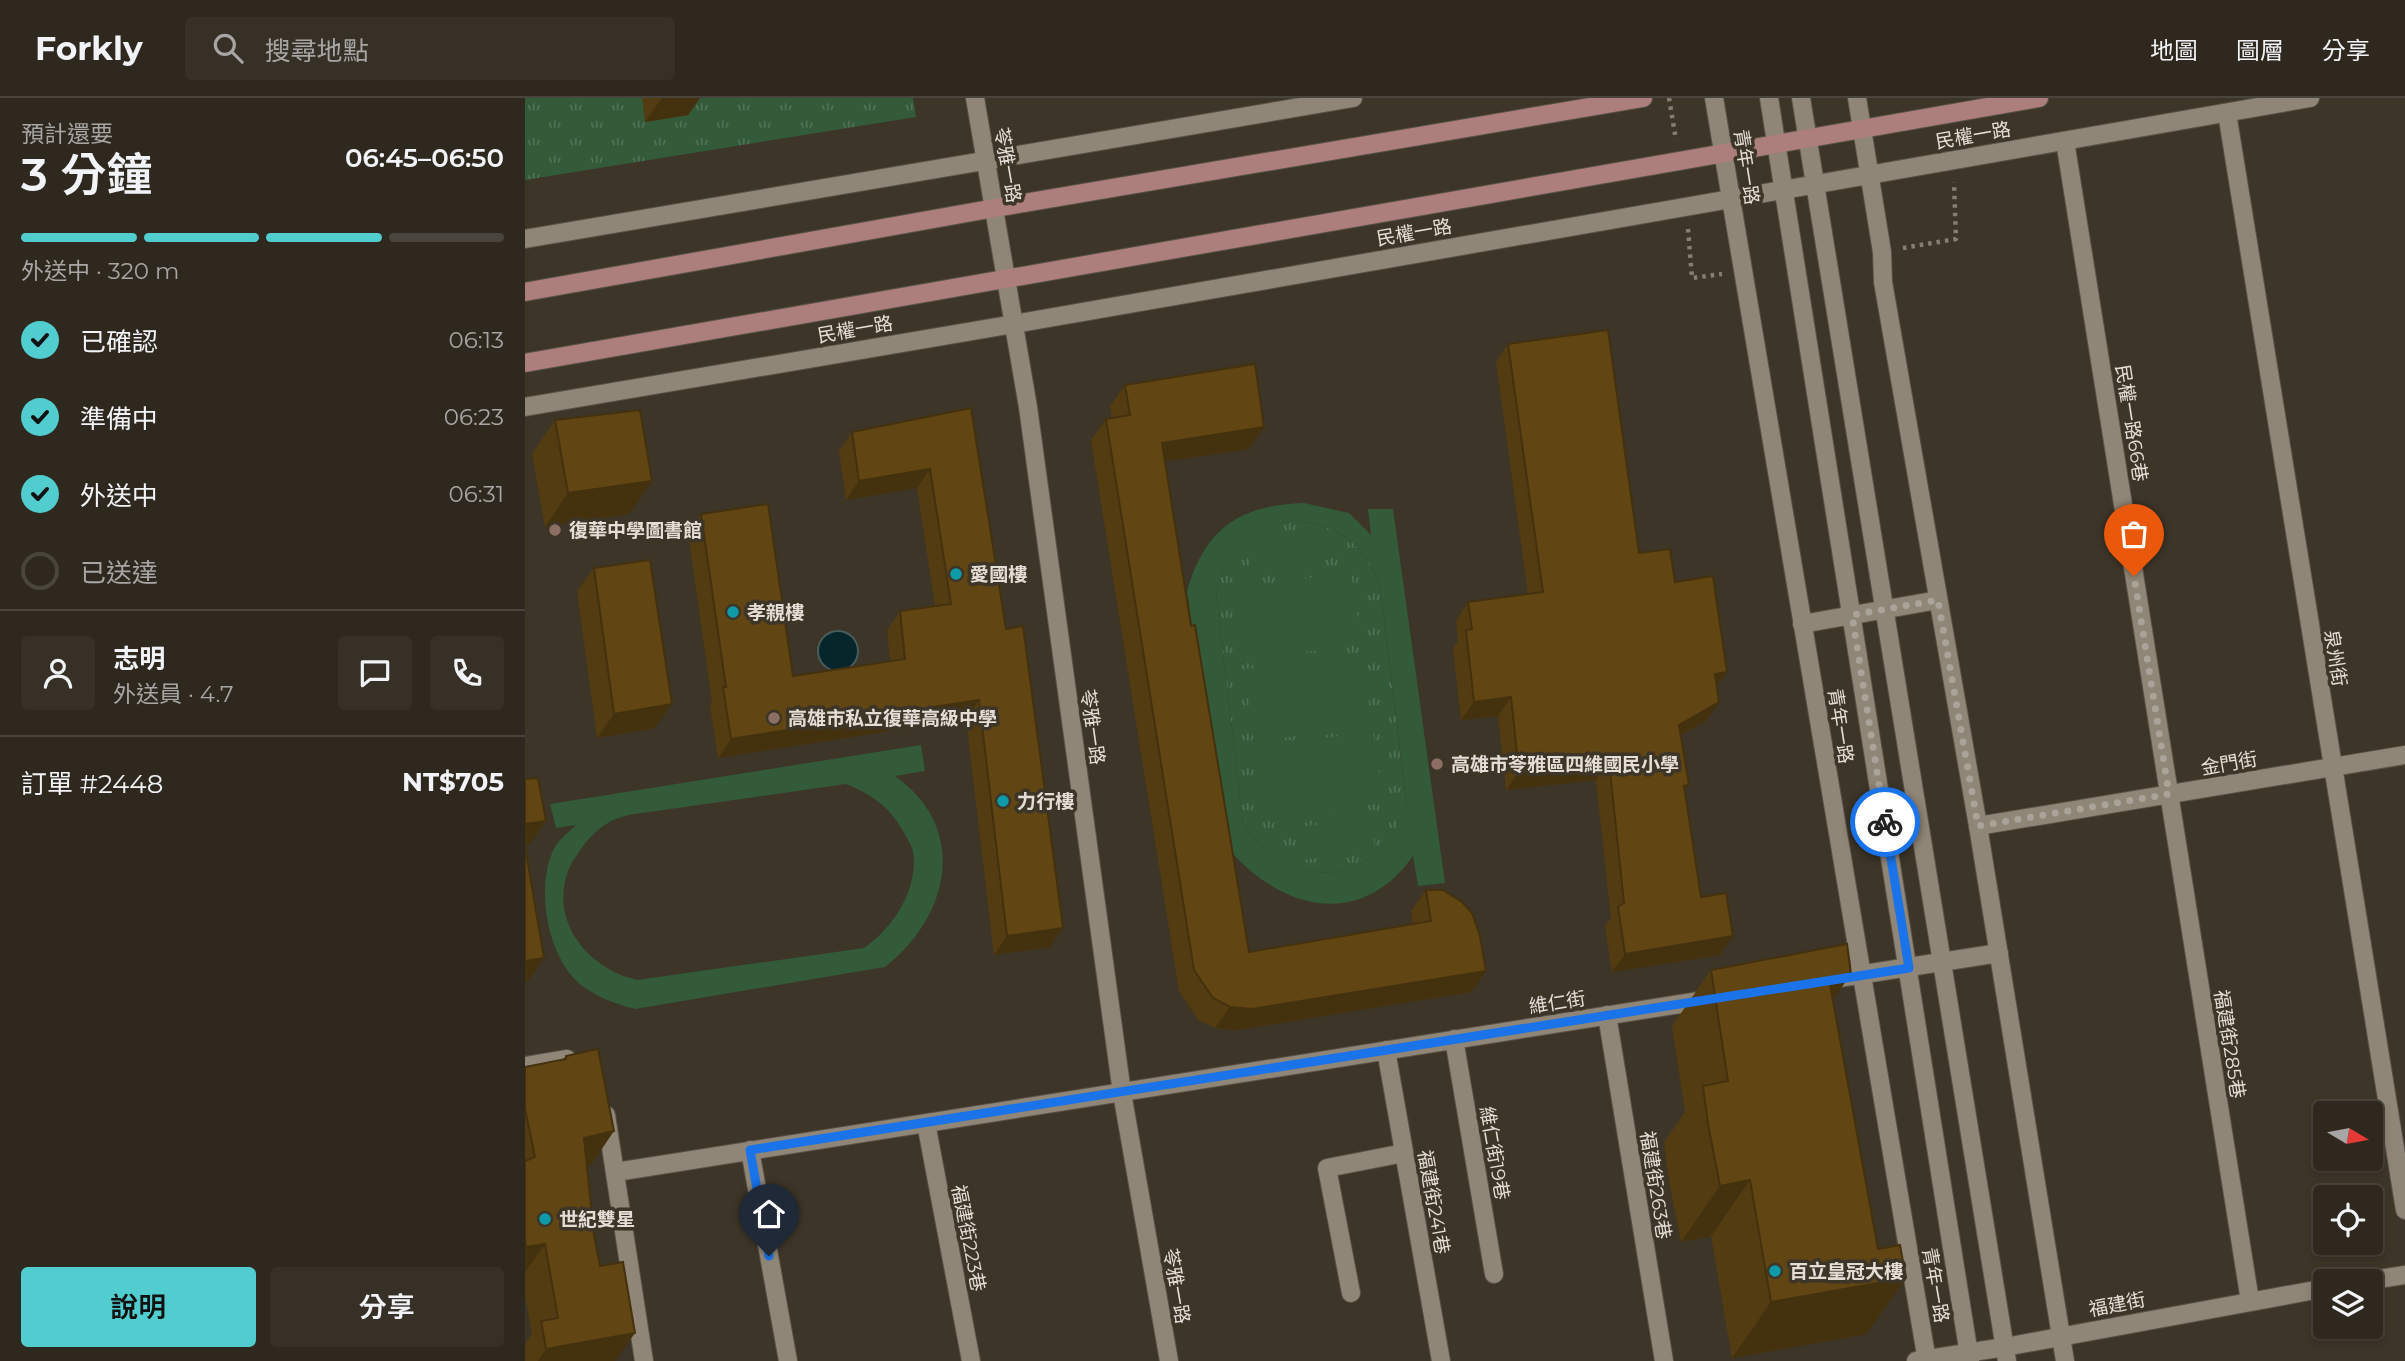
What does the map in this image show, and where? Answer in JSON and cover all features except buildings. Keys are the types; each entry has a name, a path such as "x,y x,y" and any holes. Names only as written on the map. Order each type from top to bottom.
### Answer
{"main road":[{"path":"525,292 995,208 1643,98"},
{"name":"民權一路","path":"525,363 2039,98"}],"street":[{"name":"苓雅一路","path":"975,98 1030,421 1122,1093 1169,1361"},
{"path":"525,239 987,160 1263,105 1353,98"},
{"name":"青年一路","path":"1714,98 1862,975 1923,1360"},
{"name":"青年一路","path":"1769,98 1970,1357"},
{"path":"1801,98 2006,1354"},
{"path":"1857,98 1882,252 1884,282 1978,826 2065,1361"},
{"name":"民權一路","path":"525,407 2310,98"},
{"name":"泉州街","path":"2227,113 2405,1210"},
{"name":"民權一路66巷","path":"2065,141 2169,794"},
{"path":"1802,624 1938,600"},
{"name":"金門街","path":"1978,826 2405,755"},
{"name":"福建街285巷","path":"2169,794 2249,1301"},
{"path":"1808,983 1999,954"},
{"name":"維仁街","path":"616,1172 1728,996"},
{"name":"福建街263巷","path":"1607,1015 1664,1361"},
{"name":"維仁街19巷","path":"1454,1039 1494,1274"},
{"name":"福建街241巷","path":"1386,1050 1441,1361"},
{"path":"525,1066 584,1056"},
{"path":"603,1094 644,1361"},
{"name":"福建街223巷","path":"926,1123 971,1361"},
{"path":"750,1150 788,1361"},
{"path":"1351,1293 1327,1168 1404,1153"},
{"path":"2383,1278 2405,1275"},
{"name":"福建街","path":"1923,1360 2006,1354 2061,1336 2313,1290"}],"green space":[{"path":"525,98 913,98 916,117 525,180"},
{"path":"1304,503 1349,513 1371,535 1368,509 1393,509 1445,883 1418,886 1413,856 1391,880 1368,896 1343,903 1317,903 1292,896 1267,883 1224,843 1187,591 1204,551 1228,524 1244,515 1281,505","holes":["1294,520 1310,523 1349,539 1367,559 1380,587 1407,806 1388,839 1376,852 1347,870 1330,872 1312,871 1277,856 1259,842 1243,823 1216,593 1227,565 1243,544 1279,524"]},
{"path":"1294,520 1325,527 1349,539 1367,559 1380,587 1407,807 1387,840 1375,853 1347,870 1312,871 1292,864 1259,842 1243,823 1216,593 1227,565 1243,544 1266,529"},
{"path":"1319,533 1323,566 1251,576 1246,542"},
{"path":"1351,572 1361,644 1243,661 1233,589"},
{"path":"1362,653 1372,725 1254,742 1244,669"},
{"path":"1373,731 1383,803 1265,820 1255,748"},
{"path":"921,745 925,771 895,776 919,797 934,821 942,847 942,873 936,899 924,924 907,947 885,967 635,1009 607,1000 581,985 569,973 560,958 548,921 545,882 554,849 576,825 556,828 550,804","holes":["846,784 879,802 898,822 913,851 914,865 908,893 902,906 885,930 864,948 637,980 616,973 597,961 582,946 571,929 564,910 564,890 569,869 590,838 613,820 628,815"]},
{"path":"1371,818 1375,851 1302,860 1298,827"}],"water":[{"path":"838,631 852,637 858,651 852,665 838,671 824,665 818,651 824,637"}],"way so far":[{"path":"1885,822 1852,615 1938,600 1978,826 2169,794 2134,576"}],"place":[{"name":"復華中學圖書館","path":"555,530"},
{"name":"愛國樓","path":"956,574"},
{"name":"孝親樓","path":"733,612"},
{"name":"高雄市私立復華高級中學","path":"774,718"},
{"name":"高雄市苓雅區四維國民小學","path":"1437,764"},
{"name":"力行樓","path":"1003,801"},
{"name":"世紀雙星","path":"545,1219"},
{"name":"百立皇冠大樓","path":"1775,1271"}],"route":[{"path":"769,1256 750,1150 1909,968 1885,822"}]}
